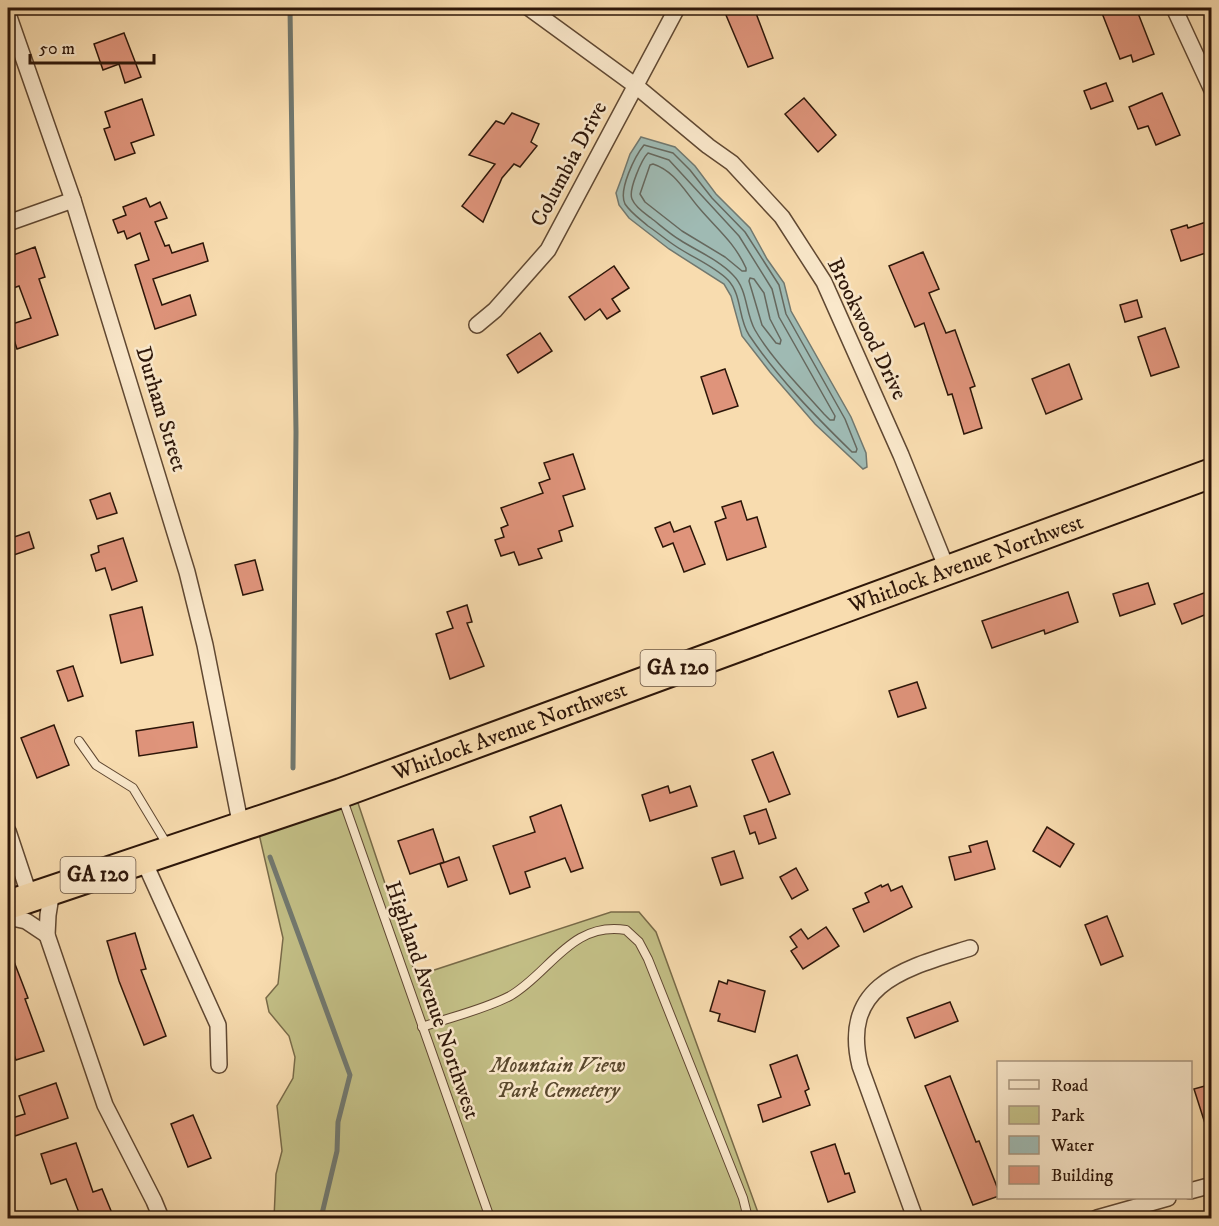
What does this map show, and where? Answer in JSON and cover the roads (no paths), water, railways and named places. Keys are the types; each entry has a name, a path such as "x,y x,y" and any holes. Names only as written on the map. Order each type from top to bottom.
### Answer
{"highway":[{"name":"Whitlock Avenue Northwest","path":"30,897 341,793 1212,473"}],"street":[{"name":"Brookwood Drive","path":"529,8 636,86 732,163 782,217 824,282 902,454 947,569"},
{"name":"Columbia Drive","path":"477,325 495,310 548,250 677,8"},
{"path":"1174,8 1212,90"},
{"name":"Durham Street","path":"8,14 73,200 187,572 205,645 241,826"},
{"path":"8,223 73,200"},
{"path":"8,831 30,897 48,915 48,935 105,1105 161,1218"},
{"path":"143,859 218,1025 219,1065"},
{"path":"8,917 26,921 48,935"},
{"path":"915,1218 860,1066 856,1046 856,1027 862,1009 868,1000 891,978 911,967 970,948"},
{"path":"1192,1191 1212,1185"},
{"path":"1097,1218 1161,1199"}],"lane":[{"path":"80,741 96,765 133,788 171,850"},
{"name":"Highland Avenue Northwest","path":"341,793 490,1218"},
{"path":"422,1027 484,1007 511,995 524,987 551,959 591,933 603,929 627,930 639,942 648,959 743,1198 748,1218"}],"water":[{"path":"641,137 675,147 695,166 716,194 750,228 767,259 784,283 791,311 851,417 866,453 867,467 863,469 815,424 770,372 742,336 731,296 724,284 669,249 629,218 619,205 616,193 630,154"}],"waterway":[{"path":"290,8 296,432 293,768"},
{"path":"270,857 350,1075 338,1122 337,1151 321,1218"}],"park label":[{"name":"Mountain View Park Cemetery","path":"558,1078"}]}
